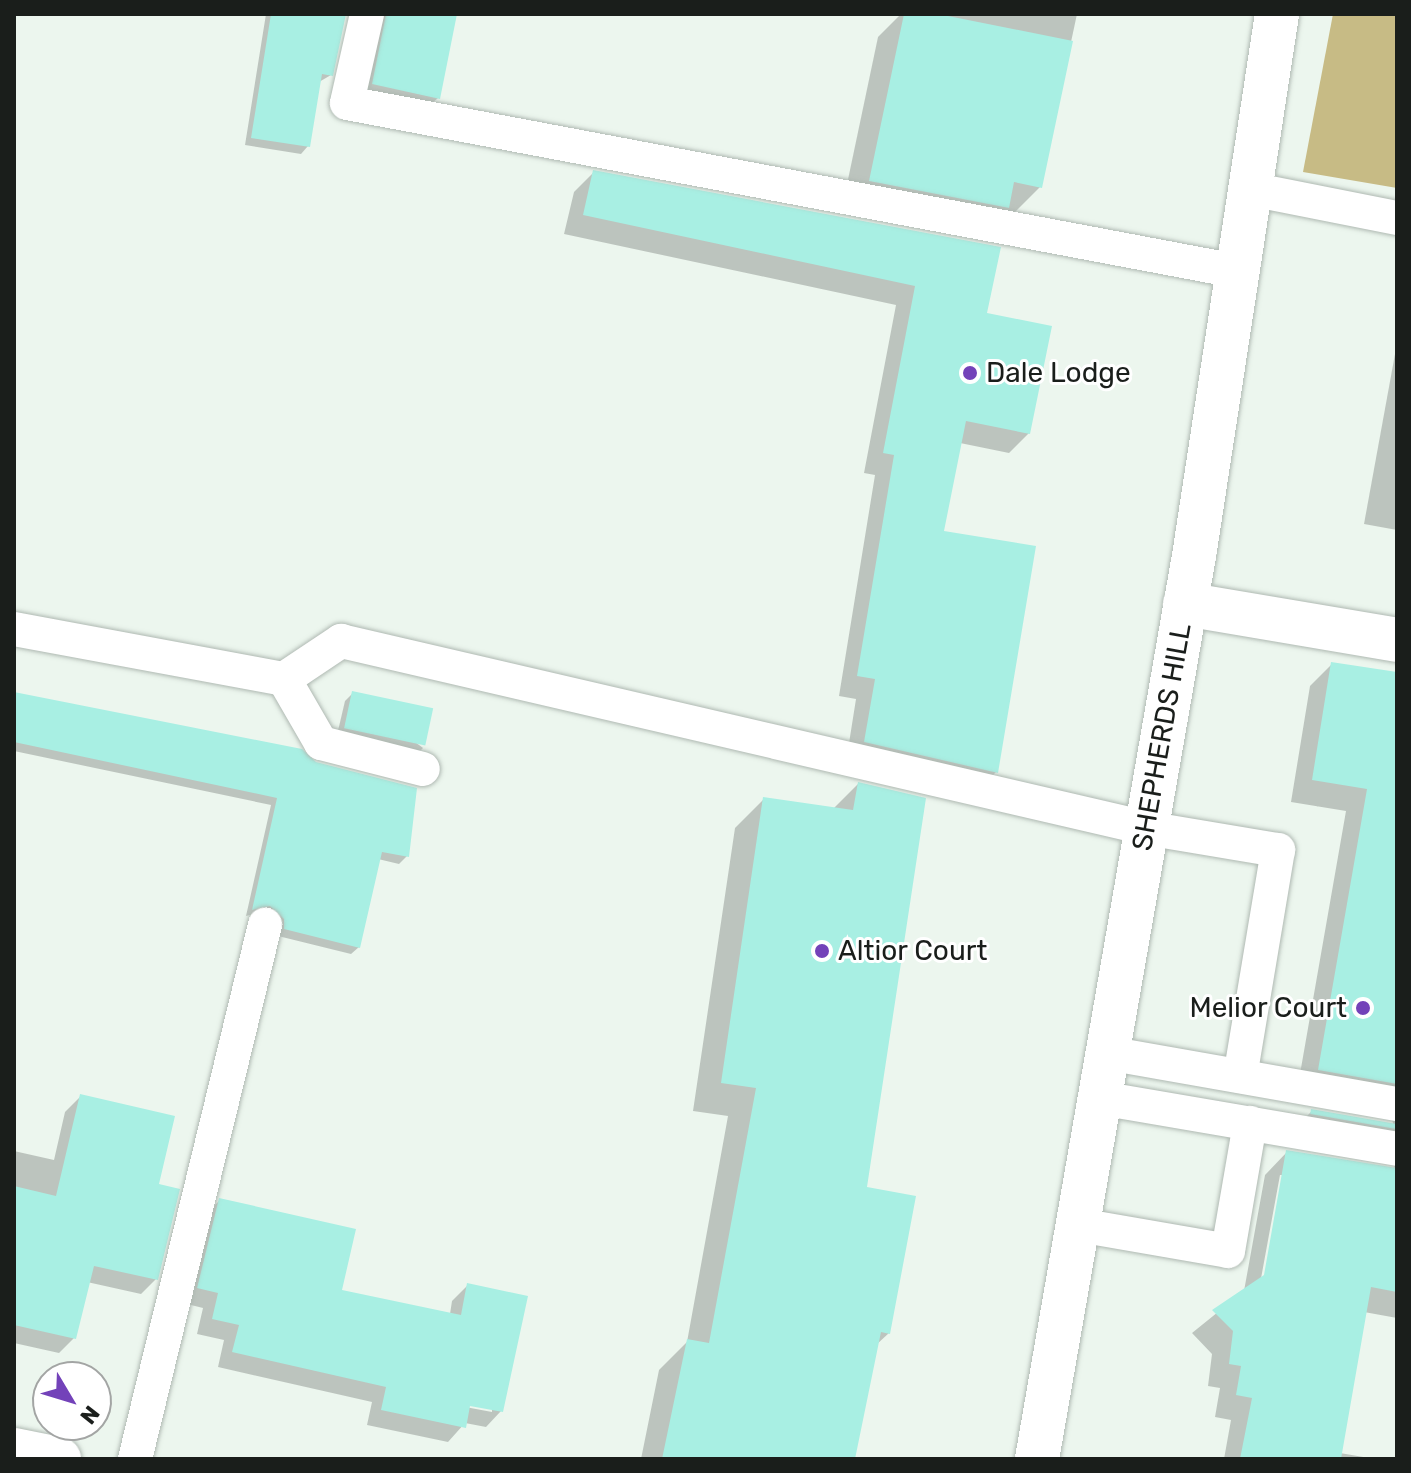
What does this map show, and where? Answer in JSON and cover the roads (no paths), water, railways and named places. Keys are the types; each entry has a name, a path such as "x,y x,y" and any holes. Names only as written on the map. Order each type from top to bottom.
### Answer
{"street":[{"name":"SHEPHERDS HILL","path":"1037,1459 1185,604 1277,14"},
{"path":"1185,604 1397,640"},
{"path":"14,1450 59,1459"}],"lane":[{"path":"367,14 347,103 1236,271"},
{"path":"1250,189 1397,218"},
{"path":"14,629 284,679 341,641 1146,828 1278,850 1240,1076"},
{"path":"284,679 321,743 423,769"},
{"path":"135,1459 265,925"},
{"path":"1107,1053 1397,1104"},
{"path":"1100,1098 1397,1149"},
{"path":"1078,1225 1228,1251 1250,1123"}],"place":[{"name":"Dale Lodge","path":"970,373"},
{"name":"Altior Court","path":"822,951"},
{"name":"Melior Court","path":"1363,1008"}]}
